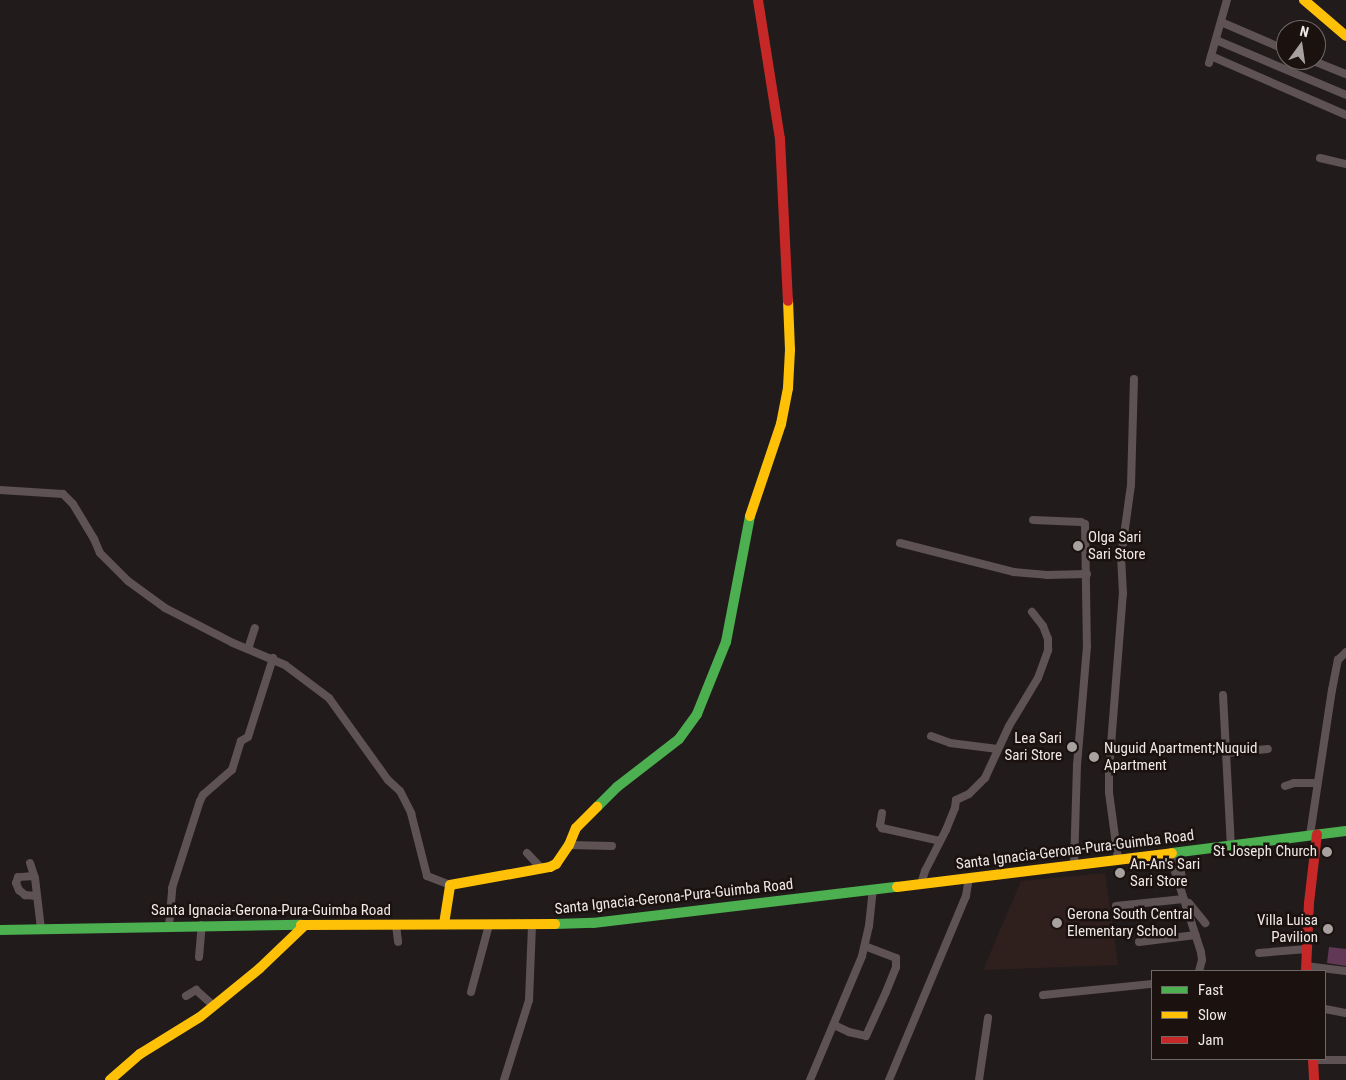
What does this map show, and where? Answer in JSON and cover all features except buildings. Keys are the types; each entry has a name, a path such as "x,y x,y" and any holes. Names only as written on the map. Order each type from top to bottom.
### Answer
{"street":[{"path":"0,490 63,494 73,504 94,539 100,553 128,581 164,608 248,649 273,658 329,698 388,780 400,791 411,813 427,876 450,884 542,869 556,864 569,845 576,828 617,787 679,738 697,714 726,642 752,507 774,447 786,402 790,350 784,186 780,139 758,0"},
{"path":"1227,0 1210,59 1346,115"},
{"path":"1304,0 1346,36"},
{"path":"1221,22 1276,46"},
{"path":"1216,40 1346,95"},
{"path":"1326,66 1346,74"},
{"path":"1320,158 1346,164"},
{"path":"1118,859 1109,792 1109,770 1123,594 1120,557 1131,486 1134,379"},
{"path":"1033,520 1081,522 1085,524 1087,646 1077,765 1074,864"},
{"path":"900,543 1014,572 1047,575 1087,574"},
{"path":"921,884 925,871 955,808 956,800 970,794 982,782 1009,726 1038,678 1048,650 1047,633 1032,612"},
{"path":"248,649 256,628"},
{"path":"1346,652 1338,660 1317,783 1306,969 1346,971"},
{"path":"169,926 172,888 200,801 232,770 241,742 248,737 273,658"},
{"path":"1223,695 1231,846"},
{"path":"931,736 950,743 998,749"},
{"path":"1227,753 1268,749"},
{"path":"1284,786 1294,783 1317,783"},
{"path":"882,813 880,825 882,828 940,841"},
{"name":"Santa Ignacia-Gerona-Pura-Guimba Road","path":"0,930 202,925 532,925 593,923 1231,846 1346,830"},
{"path":"569,845 612,846"},
{"path":"527,853 542,869"},
{"path":"1172,853 1202,960 1199,970"},
{"path":"1172,853 1190,906 1205,923"},
{"path":"30,863 34,876 42,929"},
{"path":"34,876 18,877 16,883 26,896 37,896"},
{"path":"889,1080 966,896 969,878"},
{"path":"444,924 450,884"},
{"path":"810,1080 865,946 873,890"},
{"path":"1116,906 1184,899"},
{"path":"200,957 202,925"},
{"path":"396,925 398,942"},
{"path":"471,992 489,925"},
{"path":"504,1080 529,1000 532,925"},
{"path":"110,1080 140,1054 200,1017 214,1006 260,968 304,926"},
{"path":"1140,942 1196,935"},
{"path":"834,1025 849,1032 866,1036 896,967 896,958 865,946"},
{"path":"1259,953 1307,949"},
{"path":"1043,995 1151,984"},
{"path":"186,996 196,990 214,1006"},
{"path":"1326,1009 1346,1013"},
{"path":"979,1080 988,1018"},
{"path":"1326,1059 1346,1060"},
{"path":"1313,1060 1314,1080"}],"shaded area":[{"name":"Gerona South Central Elementary School","path":"1105,873 1118,965 983,970 1021,881"},
{"path":"1329,947 1346,949 1346,966 1327,963"}],"traffic: fast":[{"path":"597,807 617,787 679,739 697,714 726,642 750,516"},
{"path":"1172,853 1346,831"},
{"path":"555,924 593,923 897,887"},
{"path":"0,930 301,925"}],"traffic: slow":[{"path":"1304,0 1346,36"},
{"path":"750,516 781,424 788,388 790,350 788,301"},
{"path":"444,924 450,885 550,867 556,864 569,845 576,828 597,807"},
{"path":"897,887 1172,853"},
{"path":"301,925 555,924"},
{"path":"110,1080 140,1054 200,1017 260,968 304,926"}],"traffic: jam":[{"path":"758,0 780,139 788,301"},
{"path":"1306,970 1309,903 1317,834"},
{"path":"1313,1060 1314,1080"}],"place":[{"name":"Olga Sari Sari Store","path":"1078,546"},
{"name":"Lea Sari Sari Store","path":"1072,747"},
{"name":"Nuguid Apartment;Nuquid Apartment","path":"1094,757"},
{"name":"St Joseph Church","path":"1327,852"},
{"name":"An-An's Sari Sari Store","path":"1120,873"},
{"name":"Gerona South Central Elementary School","path":"1057,923"},
{"name":"Villa Luisa Pavilion","path":"1328,929"}]}
